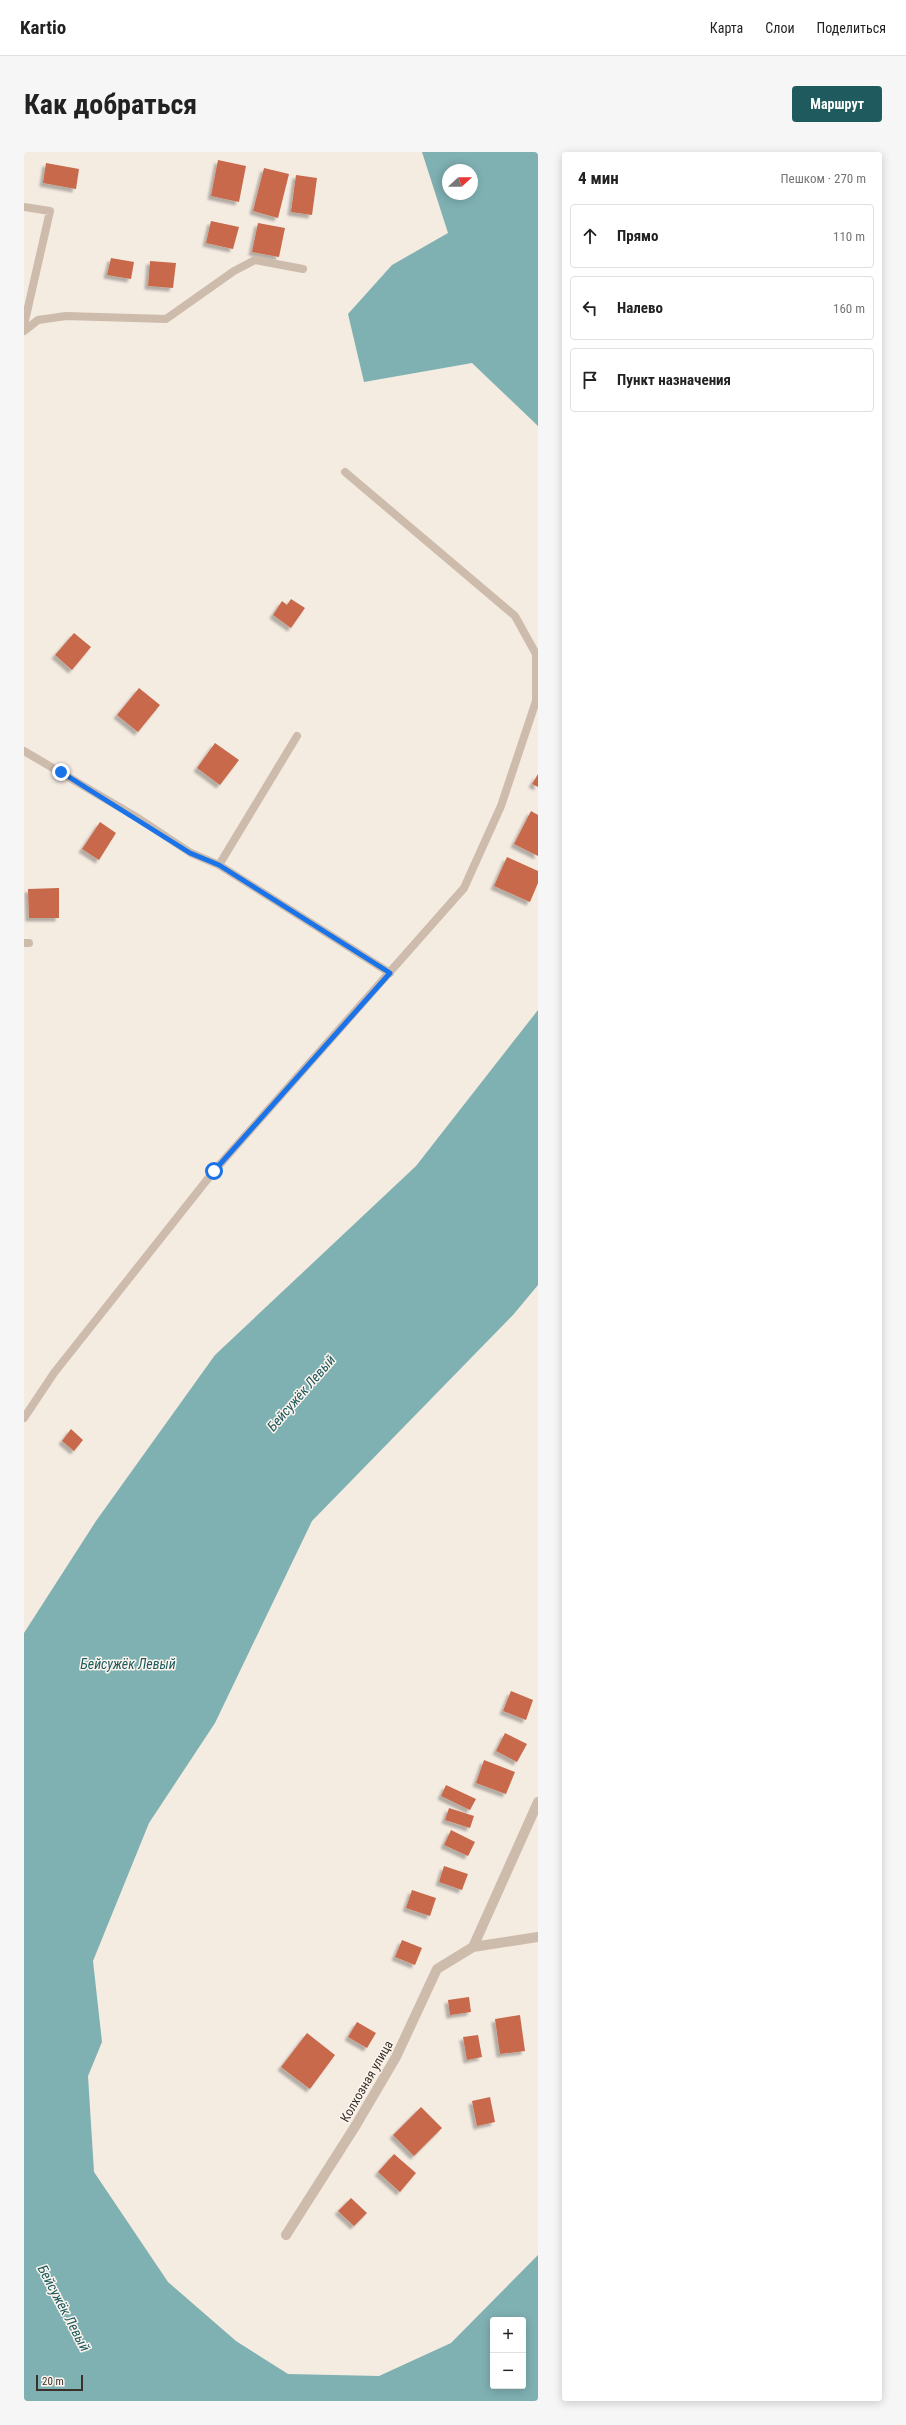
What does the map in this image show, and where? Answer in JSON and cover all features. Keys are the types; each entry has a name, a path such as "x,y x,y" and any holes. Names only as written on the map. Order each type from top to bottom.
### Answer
{"street":[{"path":"473,1947 538,1802"},
{"name":"Колхозная улица","path":"286,2235 356,2125 396,2057 437,1969 473,1947 538,1937"}],"lane":[{"path":"24,207 50,211 24,325"},
{"path":"24,331 38,320 66,316 166,319 234,271 255,260 303,269"},
{"path":"24,1418 54,1373 214,1171 464,888 501,806 536,701 536,654 515,616 345,472"},
{"path":"219,865 297,736"},
{"path":"24,751 138,818 190,853 219,865 390,973"}],"water":[{"path":"422,152 538,152 538,426 472,363 364,382 348,314 392,265 448,233"},
{"name":"Бейсужёк Левый","path":"538,1010 538,1285 513,1315 312,1521 215,1723 149,1823 93,1961 102,2042 88,2076 94,2172 168,2282 236,2341 288,2374 379,2376 451,2343 538,2255 538,2401 24,2401 24,1633 96,1521 215,1355 416,1166"}],"building":[{"path":"218,160 246,166 239,202 211,196"},
{"path":"46,163 79,169 76,189 43,183"},
{"path":"264,168 289,174 278,218 253,211"},
{"path":"296,175 317,178 312,215 291,212"},
{"path":"211,221 239,227 233,249 206,243"},
{"path":"258,223 285,228 279,257 252,252"},
{"path":"111,258 134,262 131,279 107,275"},
{"path":"150,261 176,263 173,288 148,286"},
{"path":"291,599 305,608 291,628 273,615 282,601 287,605"},
{"path":"74,633 91,647 72,670 55,655"},
{"path":"139,688 160,705 138,732 117,715"},
{"path":"215,743 239,760 220,785 197,768"},
{"path":"538,774 538,787 532,784"},
{"path":"531,811 538,815 538,856 514,844"},
{"path":"100,822 116,833 99,860 82,849"},
{"path":"507,857 538,871 538,883 530,902 494,886"},
{"path":"59,888 59,918 29,918 28,889"},
{"path":"71,1429 83,1440 74,1451 62,1441"},
{"path":"511,1691 533,1700 526,1720 503,1711"},
{"path":"505,1733 527,1744 517,1762 496,1751"},
{"path":"484,1760 515,1772 506,1794 476,1783"},
{"path":"446,1785 476,1799 470,1810 441,1796"},
{"path":"449,1808 474,1816 470,1828 445,1820"},
{"path":"451,1830 475,1842 468,1856 444,1845"},
{"path":"444,1866 468,1874 462,1890 439,1882"},
{"path":"412,1890 436,1898 430,1916 406,1908"},
{"path":"402,1940 422,1948 415,1965 395,1957"},
{"path":"469,1997 471,2012 450,2015 448,2000"},
{"path":"520,2015 525,2051 500,2054 495,2019"},
{"path":"357,2022 376,2033 367,2048 348,2037"},
{"path":"307,2033 335,2055 310,2089 281,2067"},
{"path":"478,2035 482,2057 467,2060 463,2037"},
{"path":"490,2097 495,2122 477,2126 472,2101"},
{"path":"421,2107 442,2128 414,2156 393,2135"},
{"path":"394,2154 416,2173 400,2192 378,2172"},
{"path":"351,2198 367,2213 354,2226 338,2211"}],"route":[{"path":"61,772 138,818 190,853 219,865 390,973 214,1171"}]}
